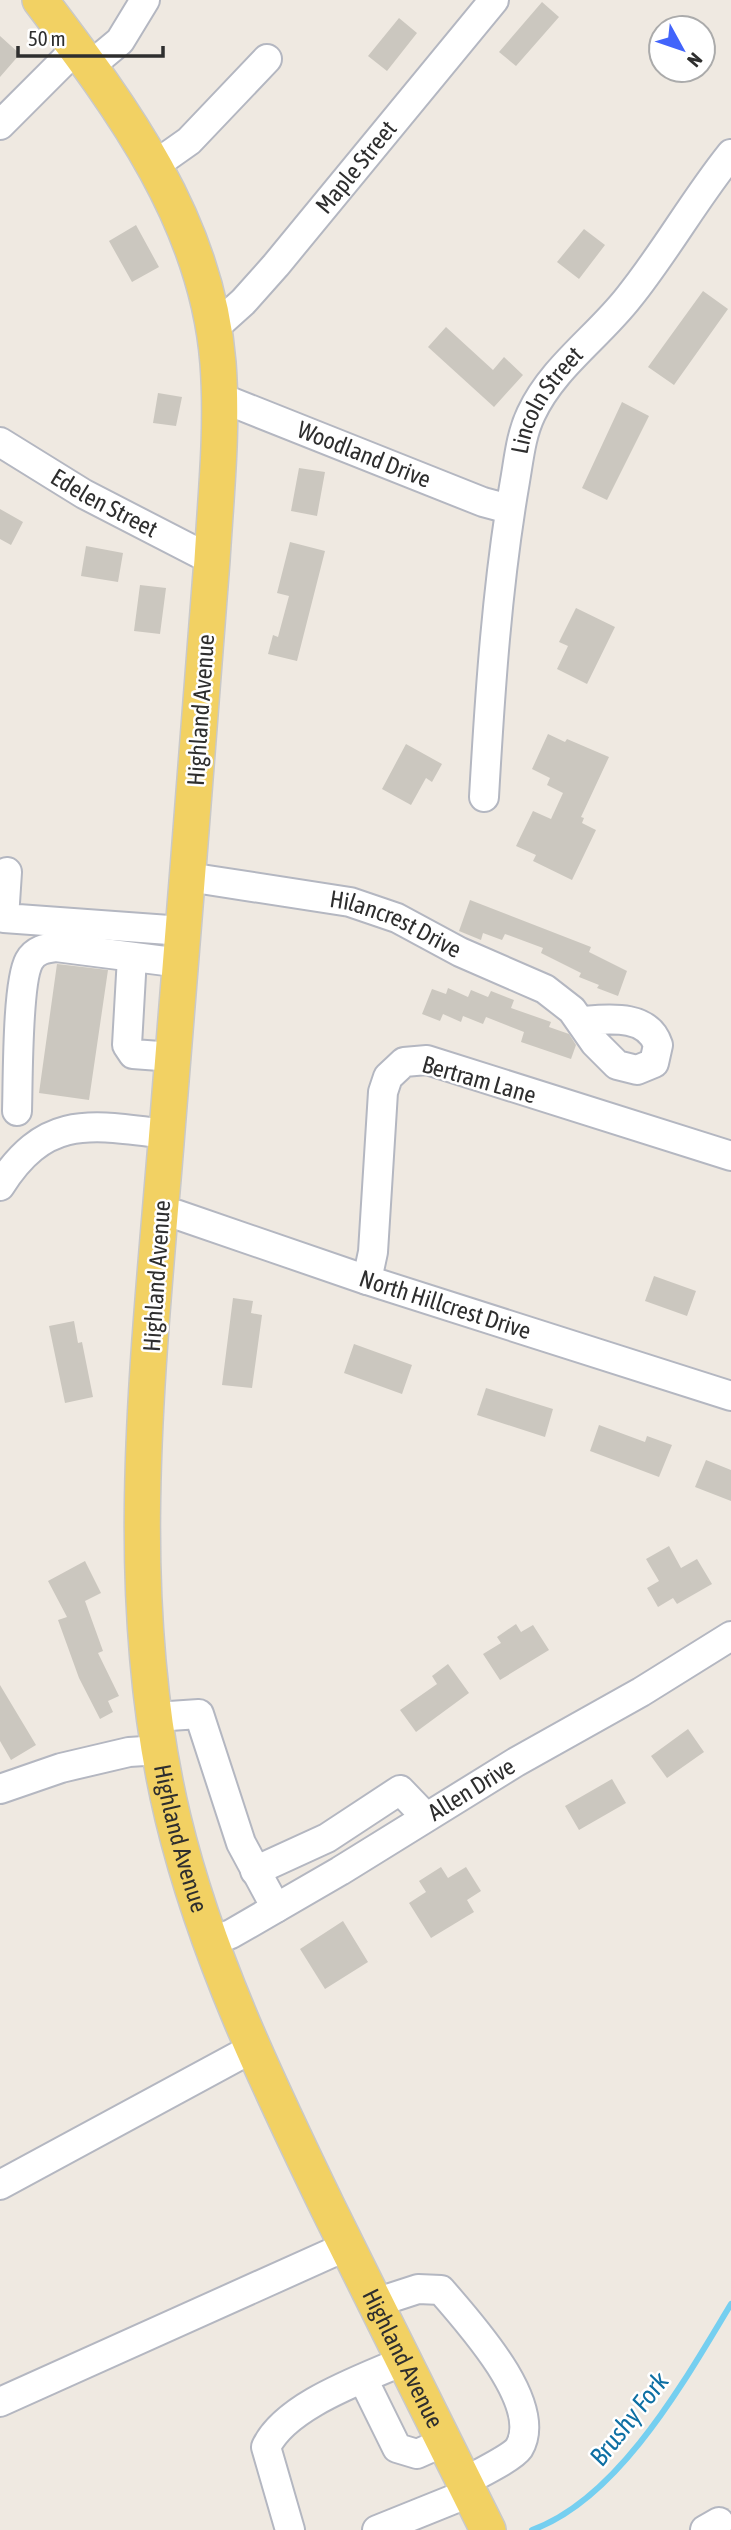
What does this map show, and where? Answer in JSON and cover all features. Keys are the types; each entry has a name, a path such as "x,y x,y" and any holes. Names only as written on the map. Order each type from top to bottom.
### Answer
{"main road":[{"name":"Highland Avenue","path":"40,0 84,57 155,165 195,251 214,328 219,397 212,560 160,1213 142,1513 144,1613 157,1733 182,1852 210,1942 253,2048 347,2246 476,2506"}],"street":[{"path":"0,125 84,57 120,41 145,0"},
{"name":"Maple Street","path":"214,328 243,302 276,265 494,0"},
{"path":"155,165 189,141 267,59"},
{"name":"Lincoln Street","path":"484,797 490,701 509,509 522,441 530,416 547,385 628,298 703,189 731,155"},
{"name":"Woodland Drive","path":"219,397 483,502 509,509"},
{"name":"Edelen Street","path":"0,442 84,494 212,560"},
{"path":"7,872 4,918 182,947"},
{"name":"Hilancrest Drive","path":"188,877 367,906 397,918 460,952 545,989 582,1021"},
{"path":"59,1130 8,1108 23,986 30,958 42,949 57,947 132,957 182,947"},
{"path":"132,957 127,1045 133,1054 173,1057"},
{"name":"Bertram Lane","path":"367,1280 373,1252 381,1102 388,1077 404,1062 427,1060 731,1156"},
{"path":"0,1186 23,1155 40,1140 59,1130 100,1126 167,1134"},
{"name":"North Hillcrest Drive","path":"160,1213 178,1215 367,1280 731,1396"},
{"name":"Allen Drive","path":"210,1942 276,1908 731,1636"},
{"path":"0,1789 61,1768 129,1752 157,1733 198,1714 242,1843 276,1908"},
{"path":"255,1871 327,1838 400,1790 426,1817"},
{"path":"0,2185 253,2048"},
{"path":"0,2402 347,2246"},
{"path":"375,2303 418,2289 441,2290 514,2385 526,2428 518,2450 476,2506 377,2530"},
{"path":"290,2530 266,2447 271,2436 326,2396 403,2361"},
{"path":"363,2379 397,2448 417,2454 444,2442"}],"building":[{"path":"542,2 559,17 516,66 499,52"},
{"path":"399,18 417,33 387,71 368,56"},
{"path":"0,36 20,54 0,77"},
{"path":"136,225 159,267 132,282 109,241"},
{"path":"584,229 605,245 579,279 557,262"},
{"path":"703,291 728,309 674,385 648,367"},
{"path":"446,327 493,370 504,357 523,375 494,407 428,347"},
{"path":"158,393 182,397 176,426 153,423"},
{"path":"622,402 649,416 607,500 582,488"},
{"path":"299,468 325,472 317,516 291,511"},
{"path":"0,509 23,522 11,545 0,539"},
{"path":"290,542 325,551 297,661 268,654 273,635 278,637 289,596 277,593"},
{"path":"86,546 123,553 118,582 81,576"},
{"path":"140,585 166,588 160,634 134,631"},
{"path":"576,608 615,627 587,684 557,669 568,646 559,642"},
{"path":"548,734 609,757 581,817 584,818 582,823 596,830 572,880 533,861 536,855 516,846 533,811 551,819 563,793 547,785 550,778 532,769"},
{"path":"406,744 442,764 432,782 426,778 411,805 382,789"},
{"path":"470,900 591,947 589,952 627,971 618,996 597,988 599,985 579,977 581,973 541,953 543,948 505,934 502,940 483,933 481,940 459,931"},
{"path":"57,964 108,970 89,1100 39,1093"},
{"path":"448,988 468,997 471,990 488,997 491,991 514,1000 511,1008 551,1022 549,1027 569,1034 576,1045 571,1059 521,1042 524,1032 486,1017 483,1024 463,1016 461,1022 443,1014 440,1021 422,1014 432,989 446,994"},
{"path":"654,1276 696,1291 687,1316 645,1301"},
{"path":"233,1298 253,1301 251,1313 262,1315 252,1388 222,1385"},
{"path":"74,1321 78,1343 82,1342 93,1397 65,1403 49,1326"},
{"path":"354,1344 412,1365 402,1394 344,1373"},
{"path":"486,1388 553,1409 545,1437 477,1415"},
{"path":"599,1425 645,1442 647,1436 672,1445 659,1477 590,1451"},
{"path":"706,1460 731,1470 731,1501 695,1487"},
{"path":"669,1546 681,1568 697,1559 712,1584 677,1604 673,1598 658,1607 647,1588 659,1581 646,1559"},
{"path":"85,1561 101,1593 85,1601 103,1651 98,1653 119,1696 108,1701 113,1712 100,1719 79,1678 58,1620 67,1617 48,1581"},
{"path":"516,1624 521,1632 533,1625 549,1650 500,1680 483,1654 501,1643 497,1637"},
{"path":"448,1664 469,1693 416,1732 400,1710 437,1684 432,1676"},
{"path":"0,1685 36,1745 11,1760 0,1741"},
{"path":"688,1729 704,1752 667,1778 651,1756"},
{"path":"612,1779 626,1803 579,1830 565,1806"},
{"path":"441,1867 448,1878 466,1867 481,1891 467,1900 474,1912 431,1938 409,1903 426,1892 419,1881"},
{"path":"343,1921 368,1962 325,1989 300,1949"}],"waterway":[{"name":"Brushy Fork","path":"532,2530 564,2515 621,2465 671,2401 731,2304"}]}
